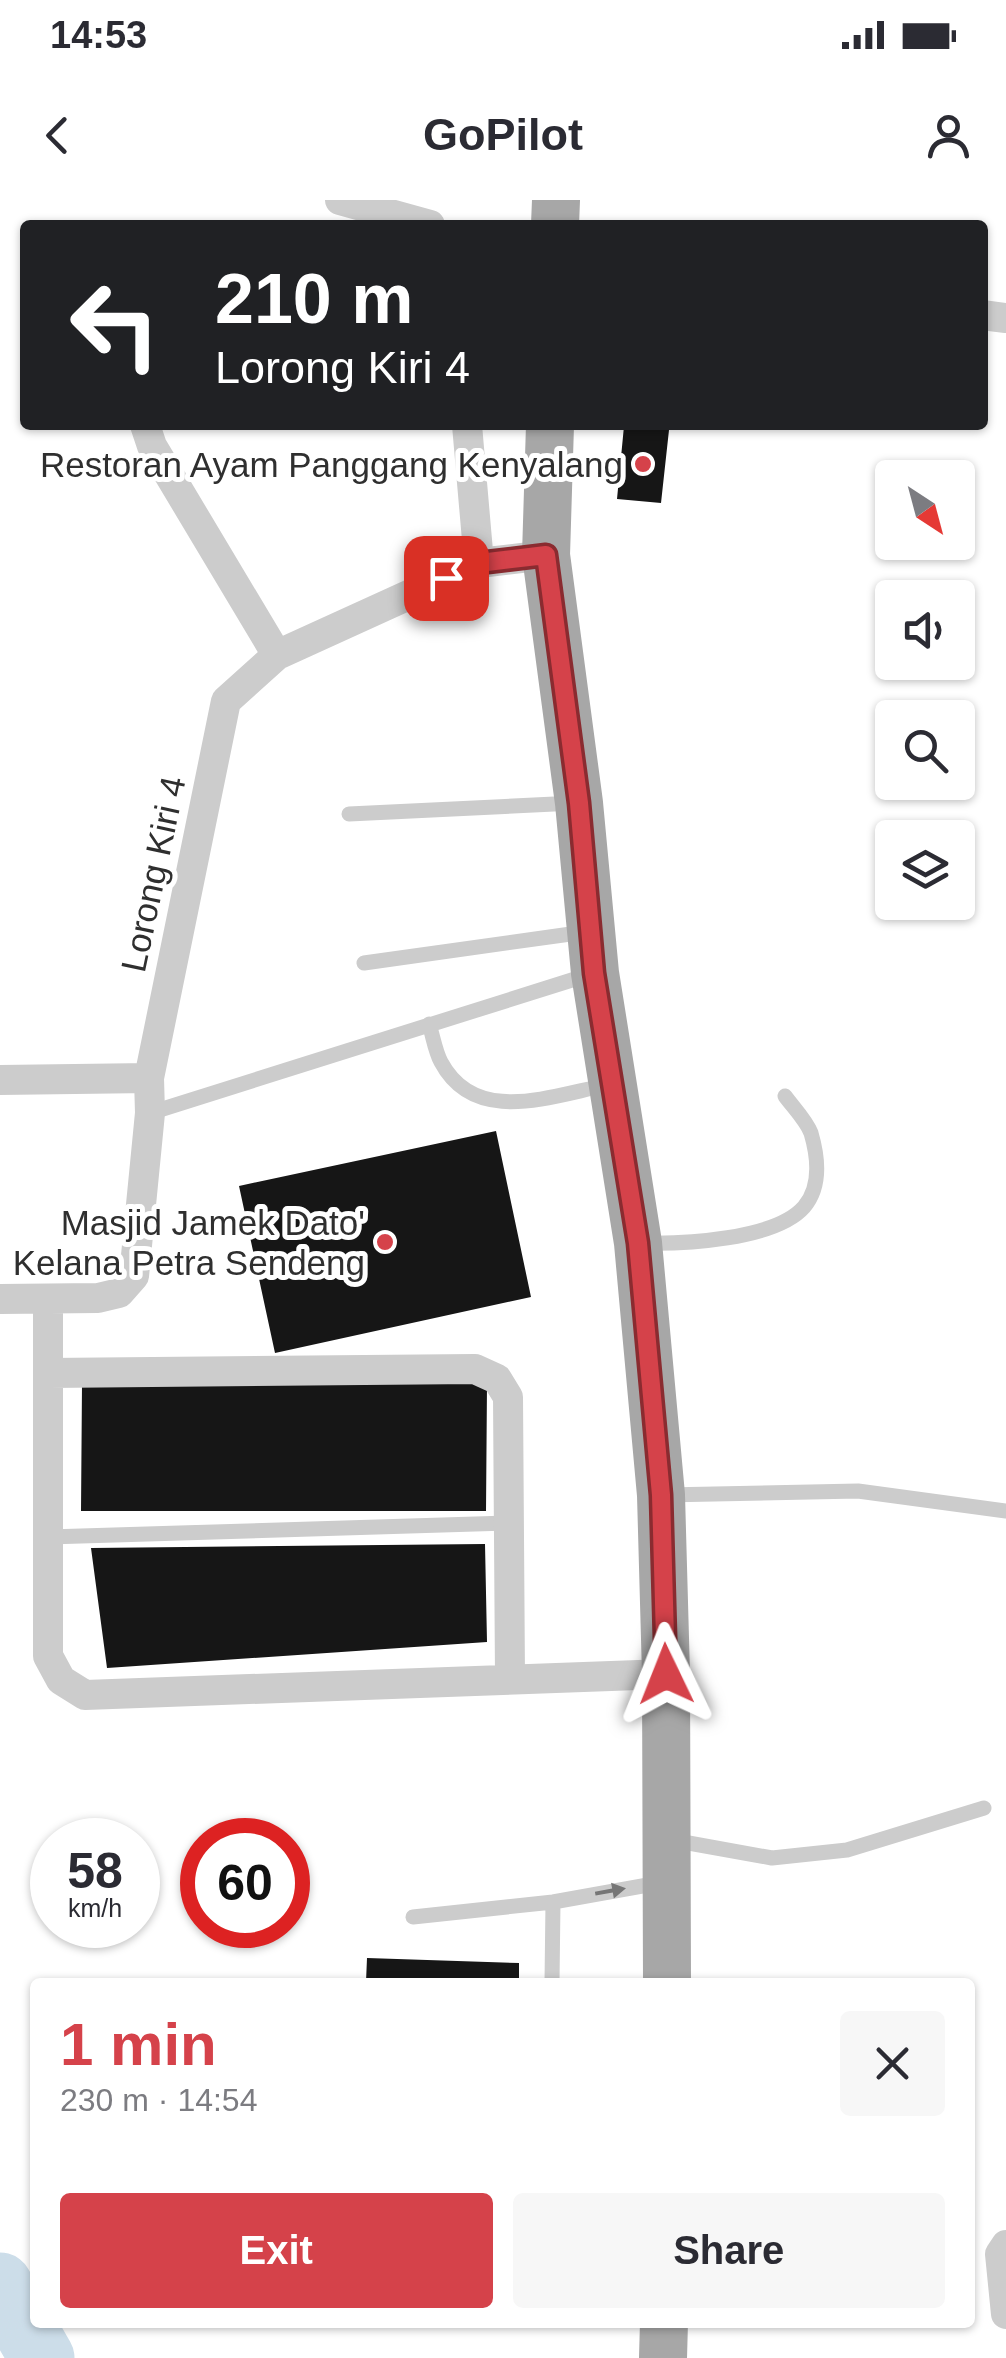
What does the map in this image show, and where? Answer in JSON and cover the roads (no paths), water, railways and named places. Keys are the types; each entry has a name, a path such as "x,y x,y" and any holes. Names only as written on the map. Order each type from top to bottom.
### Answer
{"main road":[{"path":"550,430 546,555 610,1084 638,1243 661,1495 667,1978"},
{"path":"664,2328 664,2358"}],"street":[{"path":"340,200 412,220"},
{"path":"147,430 152,446 277,655"},
{"path":"467,430 479,563"},
{"name":"Lorong Kiri 4","path":"0,1299 48,1300 119,1293 134,1276 150,1078 226,701 277,655 479,563 546,555"},
{"path":"0,1080 150,1078"},
{"path":"48,1300 48,1656 61,1680 85,1695 666,1674"},
{"path":"49,1372 476,1369 497,1379 508,1397 510,1677"},
{"path":"1006,2245 1000,2254 1006,2314"}],"lane":[{"path":"349,814 579,803"},
{"path":"364,963 594,952"},
{"path":"150,1113 429,1024 594,952"},
{"path":"429,1024 441,1062 465,1092 505,1104 610,1084"},
{"path":"638,1243 697,1245 777,1222 804,1208 818,1178 810,1131 784,1096"},
{"path":"661,1495 858,1490 1006,1511"},
{"path":"48,1537 508,1523"},
{"path":"413,1917 553,1902 668,1861 772,1858 847,1850 984,1808"},
{"path":"552,1978 553,1902"}],"waterway":[{"path":"0,2285 42,2358"}],"place":[{"name":"Restoran Ayam Panggang Kenyalang","path":"643,464"},
{"name":"Masjid Jamek Dato' Kelana Petra Sendeng","path":"385,1242"}]}
